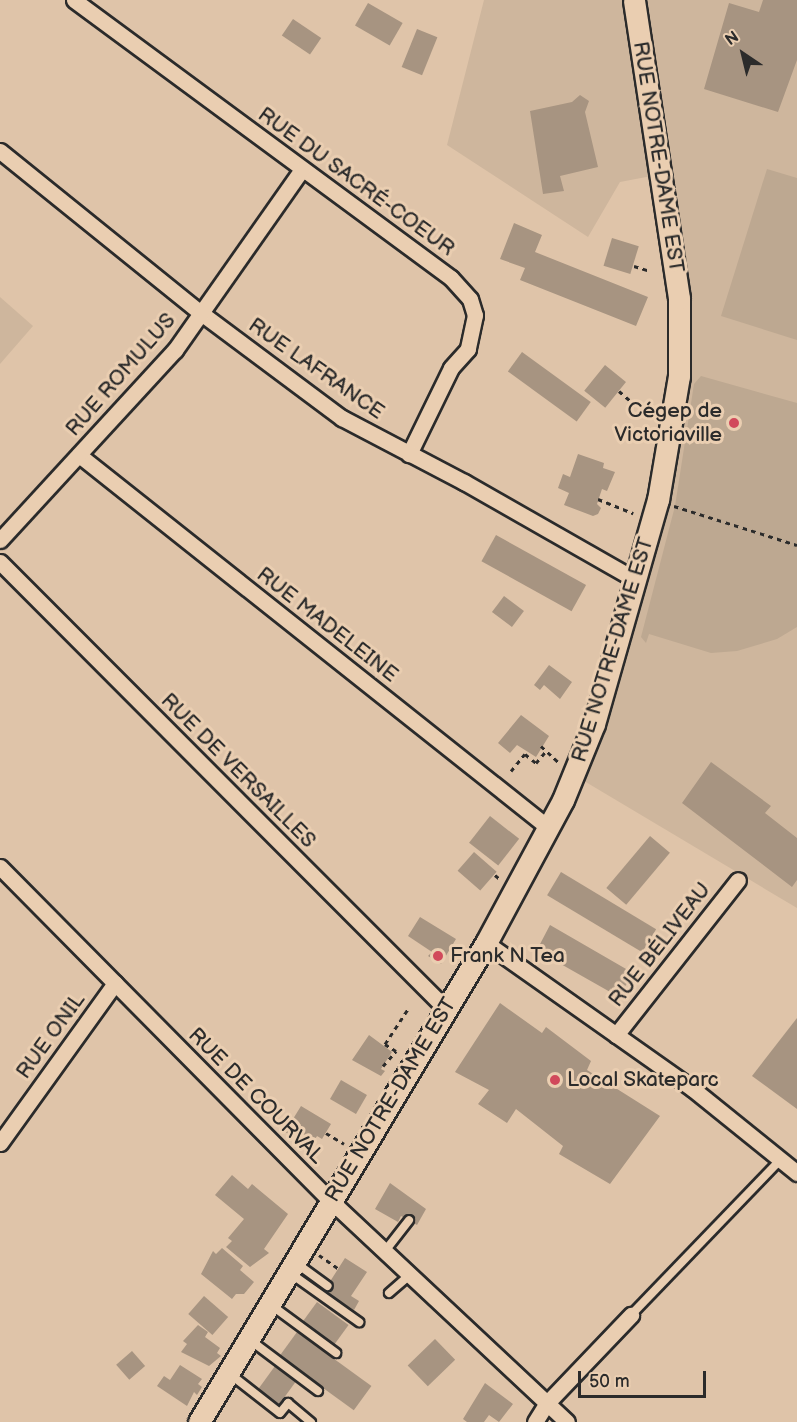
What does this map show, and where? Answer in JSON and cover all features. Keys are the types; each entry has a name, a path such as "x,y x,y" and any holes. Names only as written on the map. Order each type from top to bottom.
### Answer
{"street":[{"name":"RUE DU SACRÉ-COEUR","path":"74,0 451,278 470,299 475,323 468,349 451,368 409,454"},
{"name":"RUE NOTRE-DAME EST","path":"199,1422 486,943 549,828 594,724 658,500 679,376 679,298 634,0"},
{"name":"RUE LAFRANCE","path":"0,151 201,313 342,418 636,580"},
{"name":"RUE ROMULUS","path":"0,540 175,350 302,169"},
{"name":"RUE MADELEINE","path":"79,456 549,828"},
{"name":"RUE DE VERSAILLES","path":"0,562 446,1009"},
{"name":"RUE DE COURVAL","path":"0,867 331,1201 567,1422"},
{"name":"RUE BÉLIVEAU","path":"616,1035 738,880"},
{"path":"486,943 616,1035 797,1173"},
{"name":"RUE ONIL","path":"2,1136 115,983"},
{"path":"535,1422 547,1403 631,1315"}],"lane":[{"path":"631,1315 781,1160"},
{"path":"385,1251 409,1220"},
{"path":"291,1267 327,1286"},
{"path":"291,1267 359,1322"},
{"path":"389,1293 410,1275"},
{"path":"270,1304 336,1353"},
{"path":"249,1339 318,1392"},
{"path":"229,1373 280,1413 288,1403 311,1422"}],"path":[{"path":"634,266 647,270"},
{"path":"619,391 648,416"},
{"path":"598,500 633,513"},
{"path":"658,500 797,544"},
{"path":"541,746 560,763"},
{"path":"511,771 525,754 536,763 546,751"},
{"path":"396,1051 385,1044 408,1009"},
{"path":"326,1133 351,1148"},
{"path":"317,1254 339,1269"}],"shaded area":[{"name":"Cégep de Victoriaville","path":"484,0 797,0 797,908 574,775 594,724 679,378 662,174 620,182 588,237 447,145"},
{"path":"767,169 797,178 797,340 721,316"},
{"path":"0,297 33,326 0,364"},
{"path":"701,376 797,403 797,627 777,639 737,651 711,653 649,634 646,643 641,637 675,506 694,384"}],"building":[{"path":"763,0 797,0 797,60 778,112 704,89 729,3 759,12"},
{"path":"368,3 403,23 390,46 355,26"},
{"path":"293,19 321,38 310,55 282,36"},
{"path":"417,29 437,37 422,75 402,67"},
{"path":"580,95 589,101 585,112 598,167 560,176 564,191 543,194 530,111 572,102"},
{"path":"514,223 542,235 535,252 648,297 636,326 520,280 525,268 500,259"},
{"path":"612,238 639,246 630,274 604,266"},
{"path":"522,352 591,402 577,421 508,371"},
{"path":"605,365 626,382 605,408 584,391"},
{"path":"578,454 604,463 603,468 615,472 607,491 602,489 597,504 601,508 598,514 593,516 564,505 569,493 558,488 563,474 570,477"},
{"path":"496,535 586,585 572,611 481,561"},
{"path":"504,596 524,611 512,627 492,612"},
{"path":"549,665 572,682 560,699 544,685 540,690 534,685"},
{"path":"521,715 549,736 536,757 517,745 510,753 498,743"},
{"path":"711,762 771,806 765,813 797,838 797,880 792,887 682,803"},
{"path":"490,816 519,839 498,866 469,843"},
{"path":"650,836 670,853 626,905 606,888"},
{"path":"474,852 497,872 480,891 458,871"},
{"path":"561,872 656,929 642,952 547,895"},
{"path":"420,917 456,939 441,964 428,956 432,952 408,936"},
{"path":"550,925 633,973 619,997 559,963 561,959 539,946"},
{"path":"500,1003 542,1033 546,1027 591,1061 587,1070 660,1116 610,1184 559,1154 563,1146 516,1109 507,1123 478,1104 489,1090 455,1072"},
{"path":"797,1018 797,1109 752,1076"},
{"path":"369,1035 392,1052 381,1069 385,1071 381,1076 352,1060"},
{"path":"341,1080 367,1095 356,1114 330,1099"},
{"path":"301,1106 331,1124 322,1139 317,1136 311,1147 285,1132"},
{"path":"232,1175 248,1189 252,1184 288,1214 264,1249 269,1253 250,1267 226,1247 232,1241 228,1238 244,1219 215,1195"},
{"path":"390,1183 426,1209 417,1225 401,1216 398,1222 375,1209"},
{"path":"222,1248 243,1266 240,1270 254,1282 244,1294 236,1294 232,1299 201,1274 213,1251 216,1254"},
{"path":"345,1258 367,1272 351,1296 359,1301 354,1310 324,1291"},
{"path":"204,1296 228,1317 212,1335 188,1314"},
{"path":"317,1302 349,1325 333,1346 302,1323"},
{"path":"198,1325 208,1332 205,1337 220,1348 217,1353 221,1356 209,1366 181,1352 187,1344 183,1341"},
{"path":"297,1332 371,1386 354,1410 279,1356"},
{"path":"435,1339 455,1360 428,1386 408,1365"},
{"path":"132,1351 145,1366 129,1380 116,1365"},
{"path":"180,1365 202,1379 198,1384 202,1387 197,1395 194,1392 187,1406 157,1386 164,1376 170,1380"},
{"path":"275,1366 296,1381 279,1405 258,1389"},
{"path":"485,1383 513,1404 499,1422 489,1415 484,1422 467,1422 463,1419"}],"place":[{"name":"Cégep de Victoriaville","path":"734,423"},
{"name":"Frank N Tea","path":"438,956"},
{"name":"Local Skateparc","path":"555,1080"}]}
